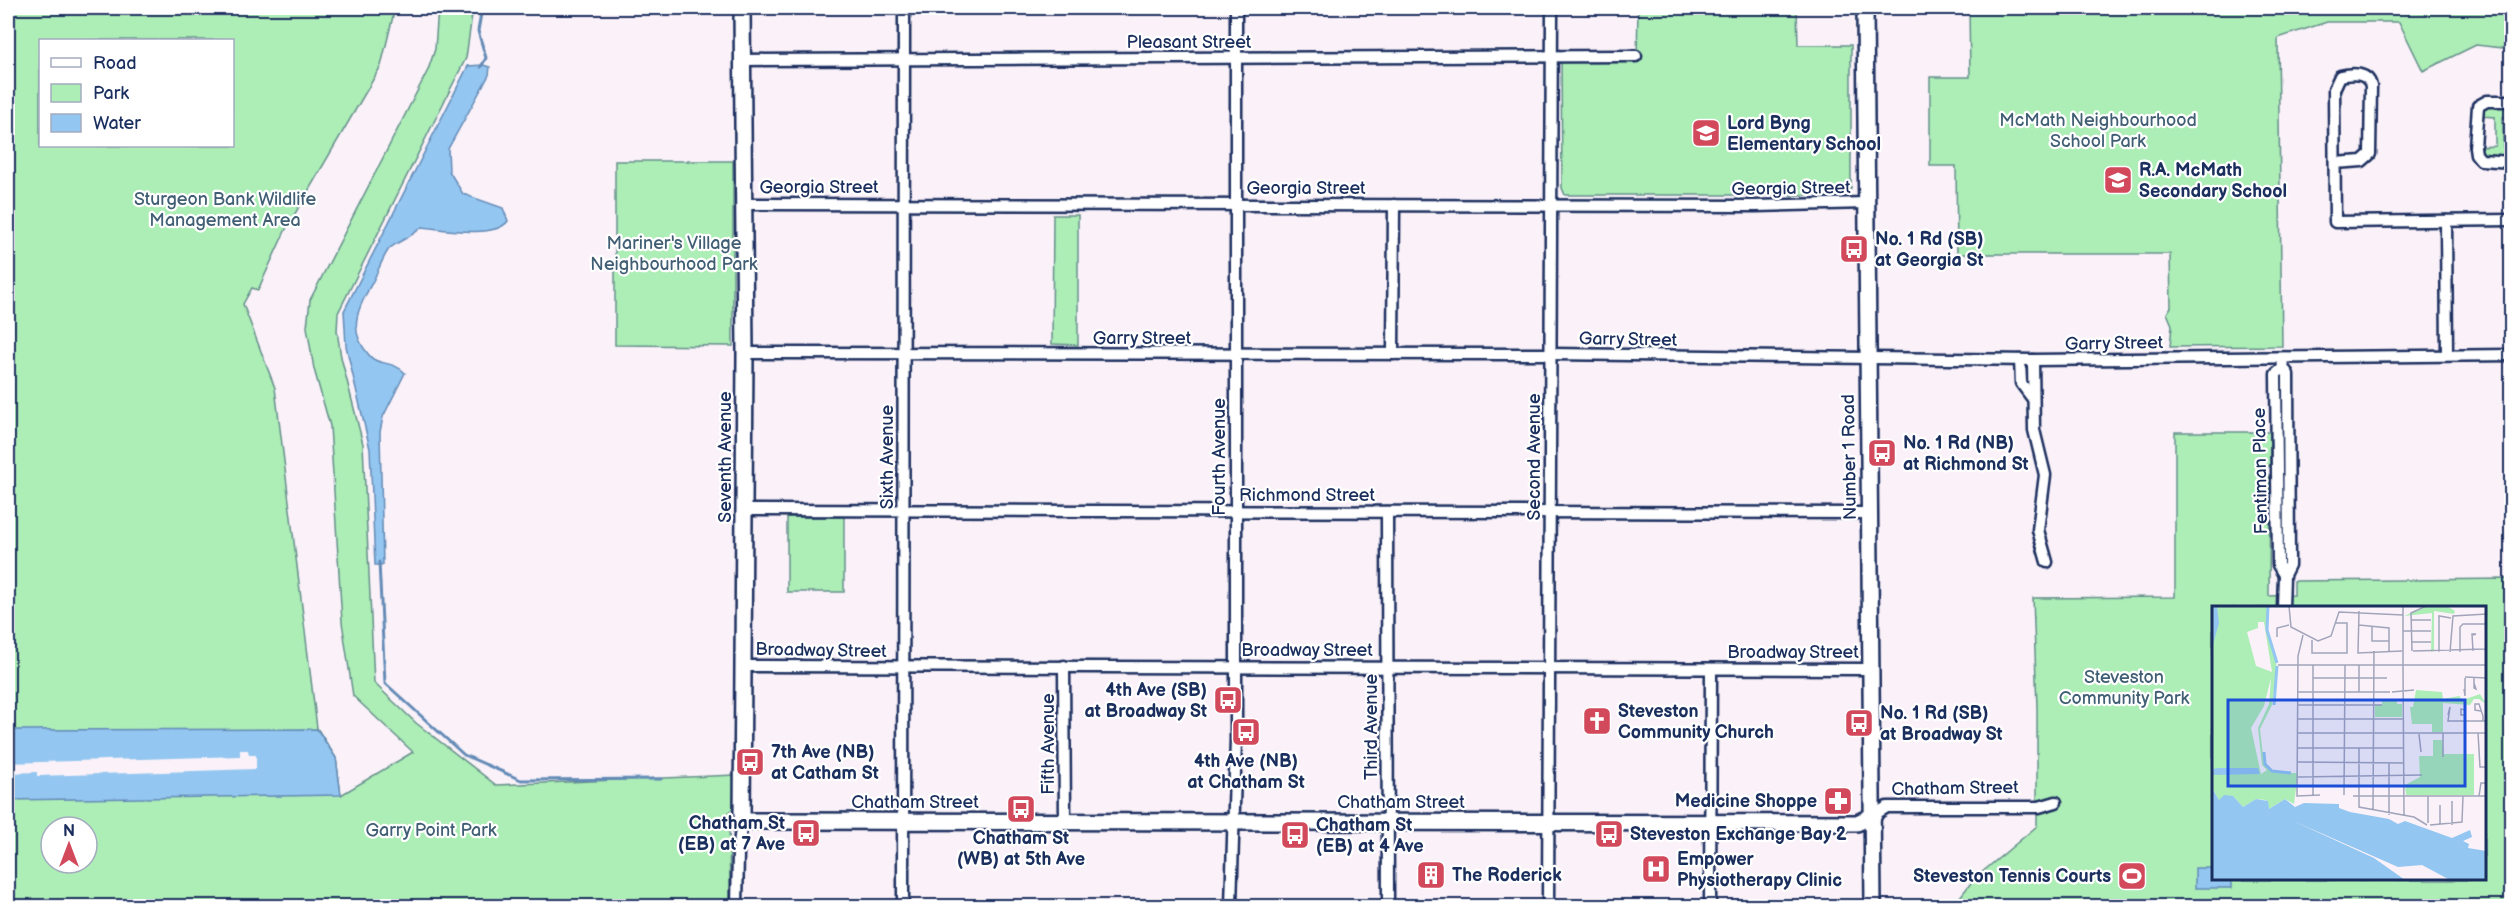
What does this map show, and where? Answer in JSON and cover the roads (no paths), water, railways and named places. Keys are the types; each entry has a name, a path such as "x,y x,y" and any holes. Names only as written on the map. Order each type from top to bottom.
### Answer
{"street":[{"name":"Seventh Avenue","path":"737,906 738,852 742,821 745,510 745,204 742,8"},
{"name":"Sixth Avenue","path":"903,906 904,8"},
{"name":"Fourth Avenue","path":"1231,906 1236,739 1236,8"},
{"name":"Second Avenue","path":"1548,906 1551,8"},
{"name":"Number 1 Road","path":"1865,8 1870,669 1874,815 1873,906"},
{"name":"Pleasant Street","path":"742,60 1636,56"},
{"path":"2335,163 2362,162 2370,154 2371,86 2367,78 2362,75 2340,76 2334,83 2335,222 2511,220"},
{"path":"2511,101 2487,101 2478,106 2475,147 2476,154 2481,160 2511,162"},
{"name":"Georgia Street","path":"745,204 1755,206 1866,203"},
{"path":"1394,205 1394,354"},
{"path":"2445,221 2447,355"},
{"name":"Garry Street","path":"745,353 903,355 1551,354 2283,363 2447,355 2511,355"},
{"path":"2020,360 2021,383 2033,399"},
{"path":"2033,360 2034,430 2045,475 2038,530 2047,562"},
{"name":"Fentiman Place","path":"2283,363 2288,374 2289,565 2284,574 2283,606"},
{"name":"Richmond Street","path":"745,510 1870,513"},
{"name":"Third Avenue","path":"1387,512 1388,906"},
{"name":"Broadway Street","path":"744,666 1870,669"},
{"name":"Fifth Avenue","path":"1064,666 1065,821"},
{"path":"1710,906 1711,669"},
{"name":"Chatham Street","path":"742,821 1857,823 1887,807 2039,807 2056,802"}],"water":[{"path":"468,66 490,67 489,75 448,149 449,171 463,194 503,208 508,221 492,230 468,232 422,227 389,249 357,317 358,336 369,355 376,361 395,366 405,373 383,417 380,432 383,565 375,565 370,449 346,346 344,311"},
{"path":"317,729 336,758 341,795 8,800 8,730"},
{"path":"2195,868 2212,868 2212,881 2232,881 2232,888 2195,888"}],"waterway":[{"path":"481,67 486,58 478,31 482,8"},
{"path":"379,562 385,683 464,755 521,780 661,779"}],"place":[{"name":"Lord Byng Elementary School","path":"1706,133"},
{"name":"R.A. McMath Secondary School","path":"2118,180"},
{"name":"No. 1 Rd (SB) at Georgia St","path":"1854,249"},
{"name":"No. 1 Rd (NB) at Richmond St","path":"1882,453"},
{"name":"4th Ave (SB) at Broadway St","path":"1228,700"},
{"name":"Steveston Community Church","path":"1597,721"},
{"name":"No. 1 Rd (SB) at Broadway St","path":"1859,723"},
{"name":"4th Ave (NB) at Chatham St","path":"1246,732"},
{"name":"7th Ave (NB) at Catham St","path":"750,762"},
{"name":"Medicine Shoppe","path":"1838,801"},
{"name":"Chatham St (WB) at 5th Ave","path":"1021,809"},
{"name":"Chatham St (EB) at 7 Ave","path":"806,833"},
{"name":"Steveston Exchange Bay 2","path":"1609,834"},
{"name":"Chatham St (EB) at 4 Ave","path":"1295,835"},
{"name":"Empower Physiotherapy Clinic","path":"1656,869"},
{"name":"The Roderick","path":"1431,875"},
{"name":"Steveston Tennis Courts","path":"2132,876"}],"park label":[{"name":"McMath Neighbourhood School Park","path":"2098,130"},
{"name":"Sturgeon Bank Wildlife Management Area","path":"225,209"},
{"name":"Mariner's Village Neighbourhood Park","path":"674,253"},
{"name":"Steveston Community Park","path":"2124,687"},
{"name":"Garry Point Park","path":"431,830"}]}
